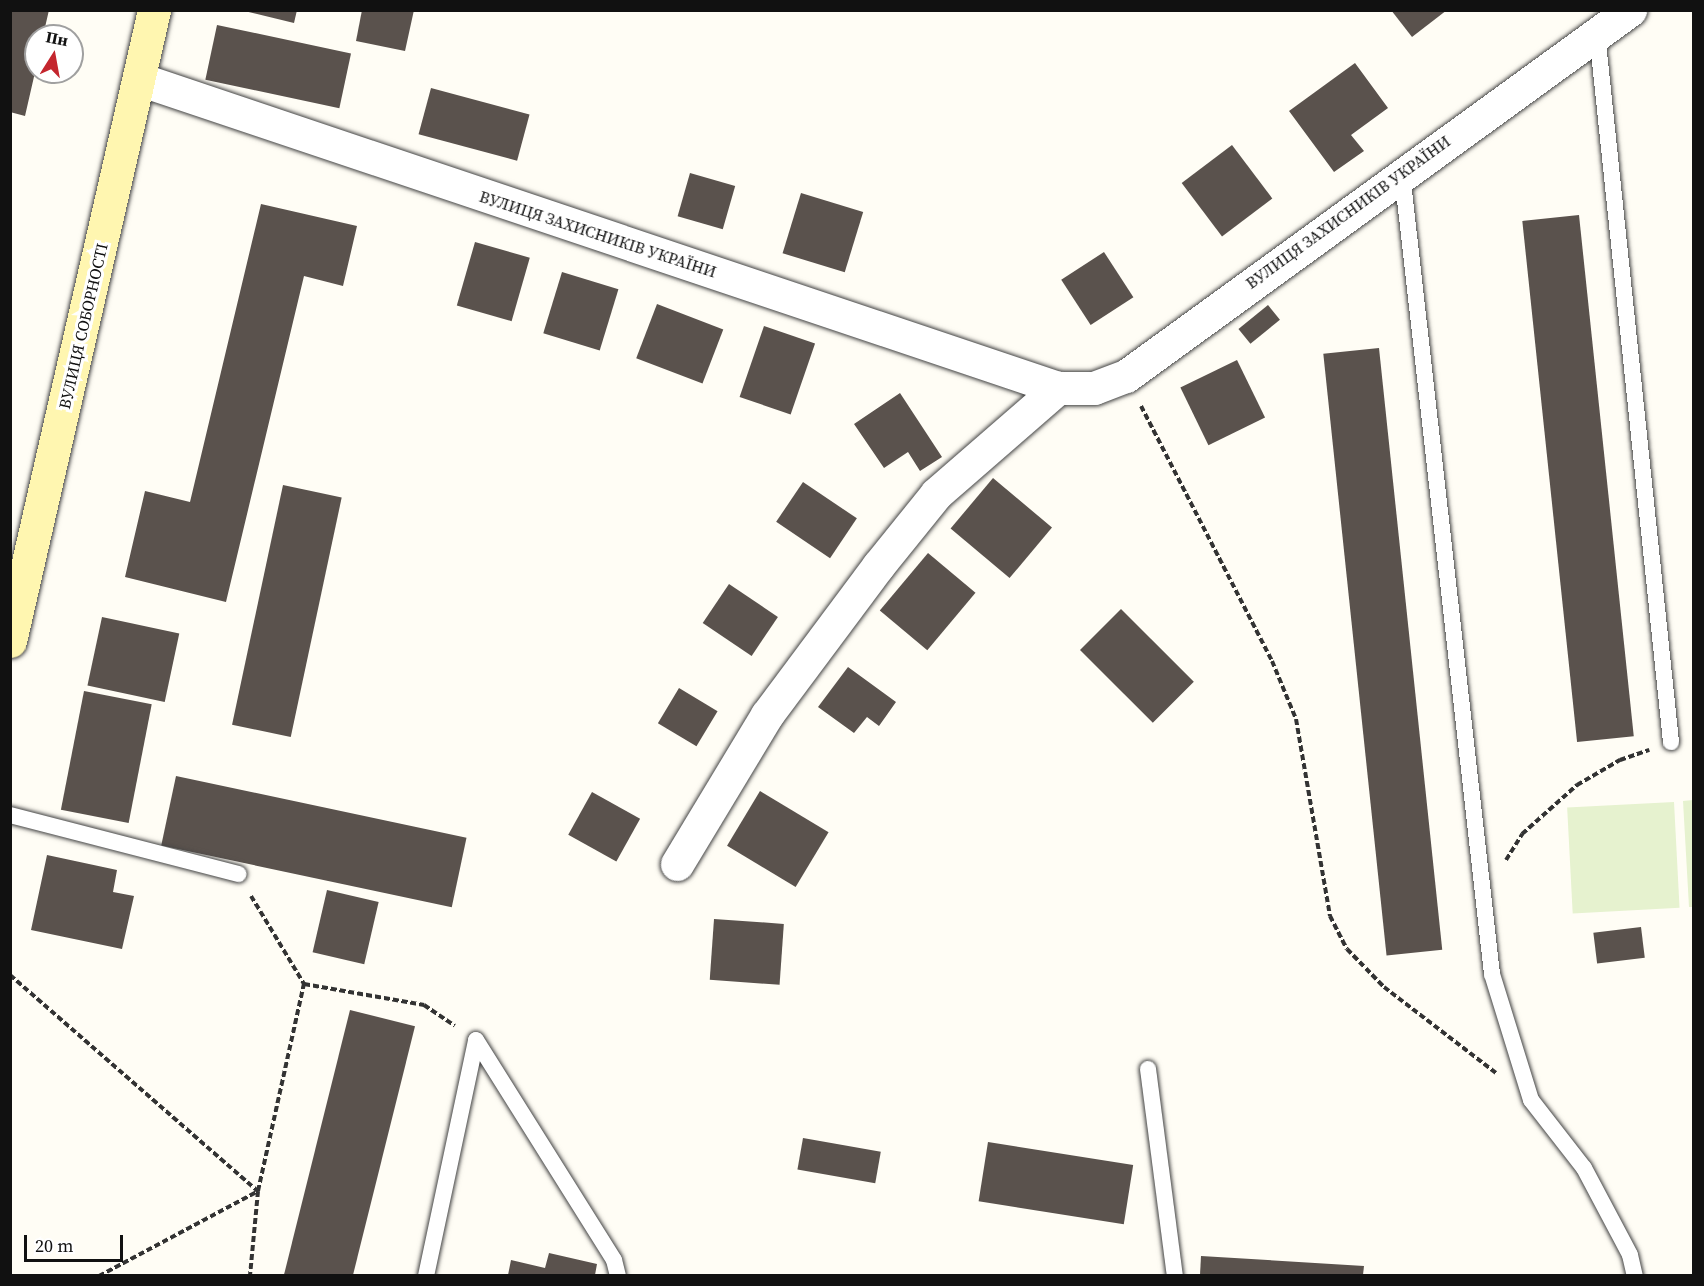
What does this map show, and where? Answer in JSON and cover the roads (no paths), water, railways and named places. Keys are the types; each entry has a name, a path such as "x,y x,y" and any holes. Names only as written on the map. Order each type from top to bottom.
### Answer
{"main road":[{"name":"ВУЛИЦЯ СОБОРНОСТІ","path":"10,641 154,10"}],"street":[{"name":"ВУЛИЦЯ ЗАХИСНИКІВ УКРАЇНИ","path":"139,80 1058,388 1094,388 1126,376 1402,172 1630,10"},
{"path":"677,864 767,715 878,566 936,494 1058,388"}],"lane":[{"path":"1597,33 1671,742"},
{"path":"1402,172 1492,974 1531,1100 1584,1168 1630,1255 1635,1275"},
{"path":"10,815 238,874"},
{"path":"426,1275 476,1040 614,1260 618,1275"},
{"path":"1148,1069 1175,1275"}]}
